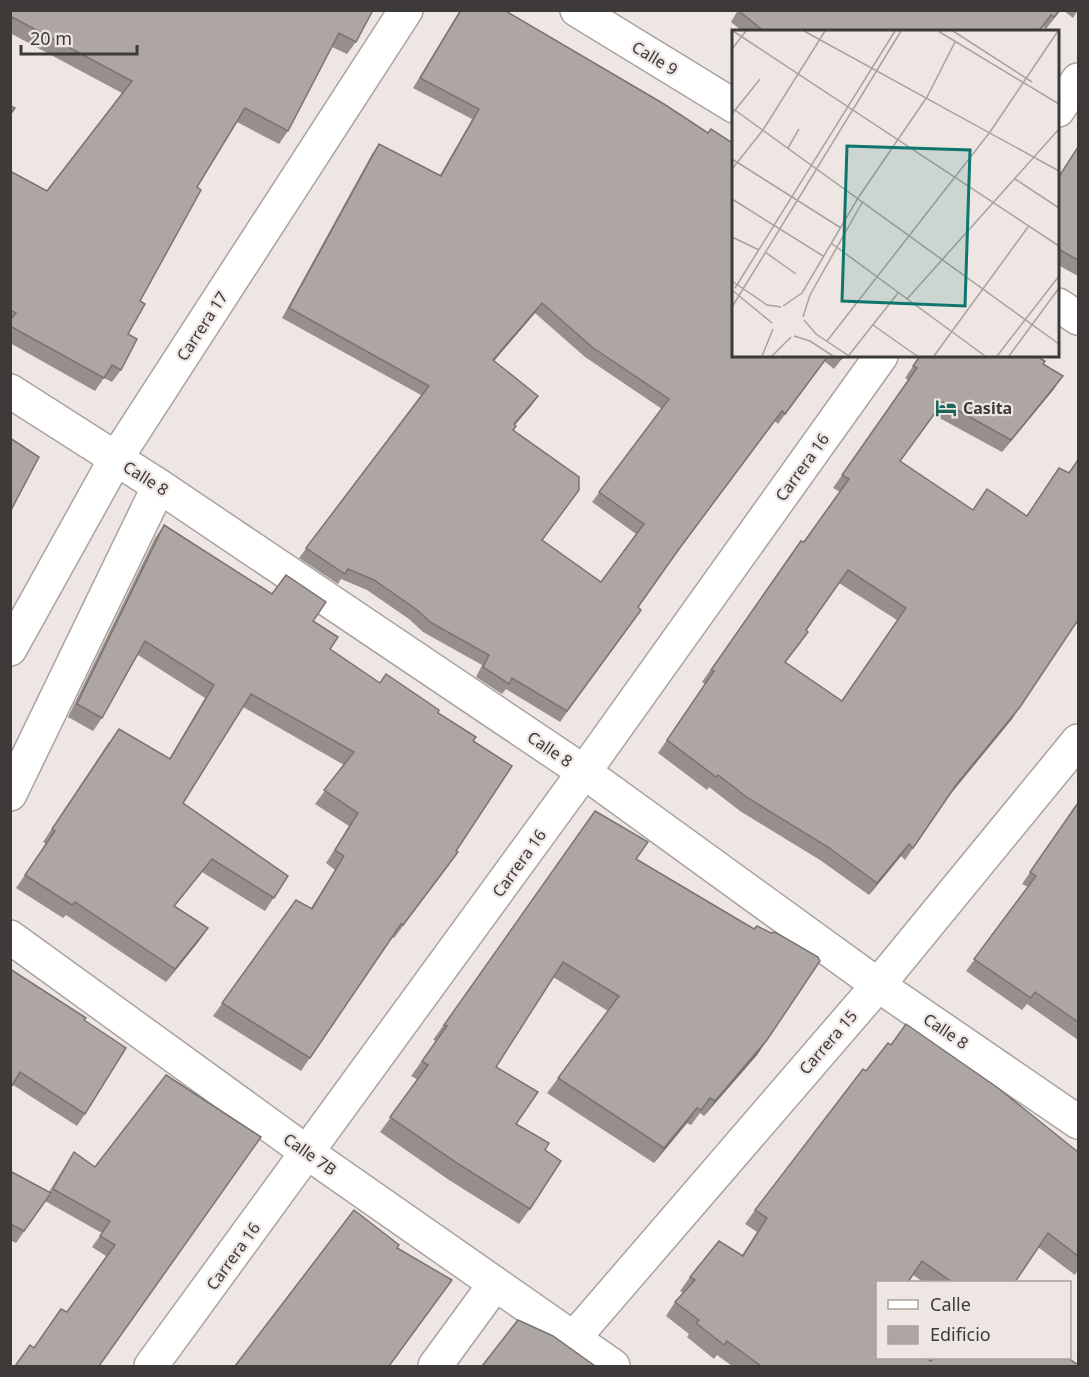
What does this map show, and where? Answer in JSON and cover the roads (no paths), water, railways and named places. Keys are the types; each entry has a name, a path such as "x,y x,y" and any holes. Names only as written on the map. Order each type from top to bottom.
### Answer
{"street":[{"name":"Carrera 17","path":"10,649 115,460 406,10"},
{"name":"Calle 9","path":"577,10 732,105"},
{"path":"1059,108 1078,80"},
{"path":"1059,306 1078,318"},
{"name":"Carrera 16","path":"152,1366 584,772 880,357"},
{"name":"Calle 8","path":"10,391 159,486 584,772 878,985 1078,1122"},
{"path":"10,794 159,486"},
{"name":"Carrera 15","path":"573,1339 878,985 1078,741"},
{"name":"Calle 7B","path":"10,938 308,1154 613,1366"},
{"path":"435,1366 495,1284"}],"place":[{"name":"Casita","path":"946,408"}]}
